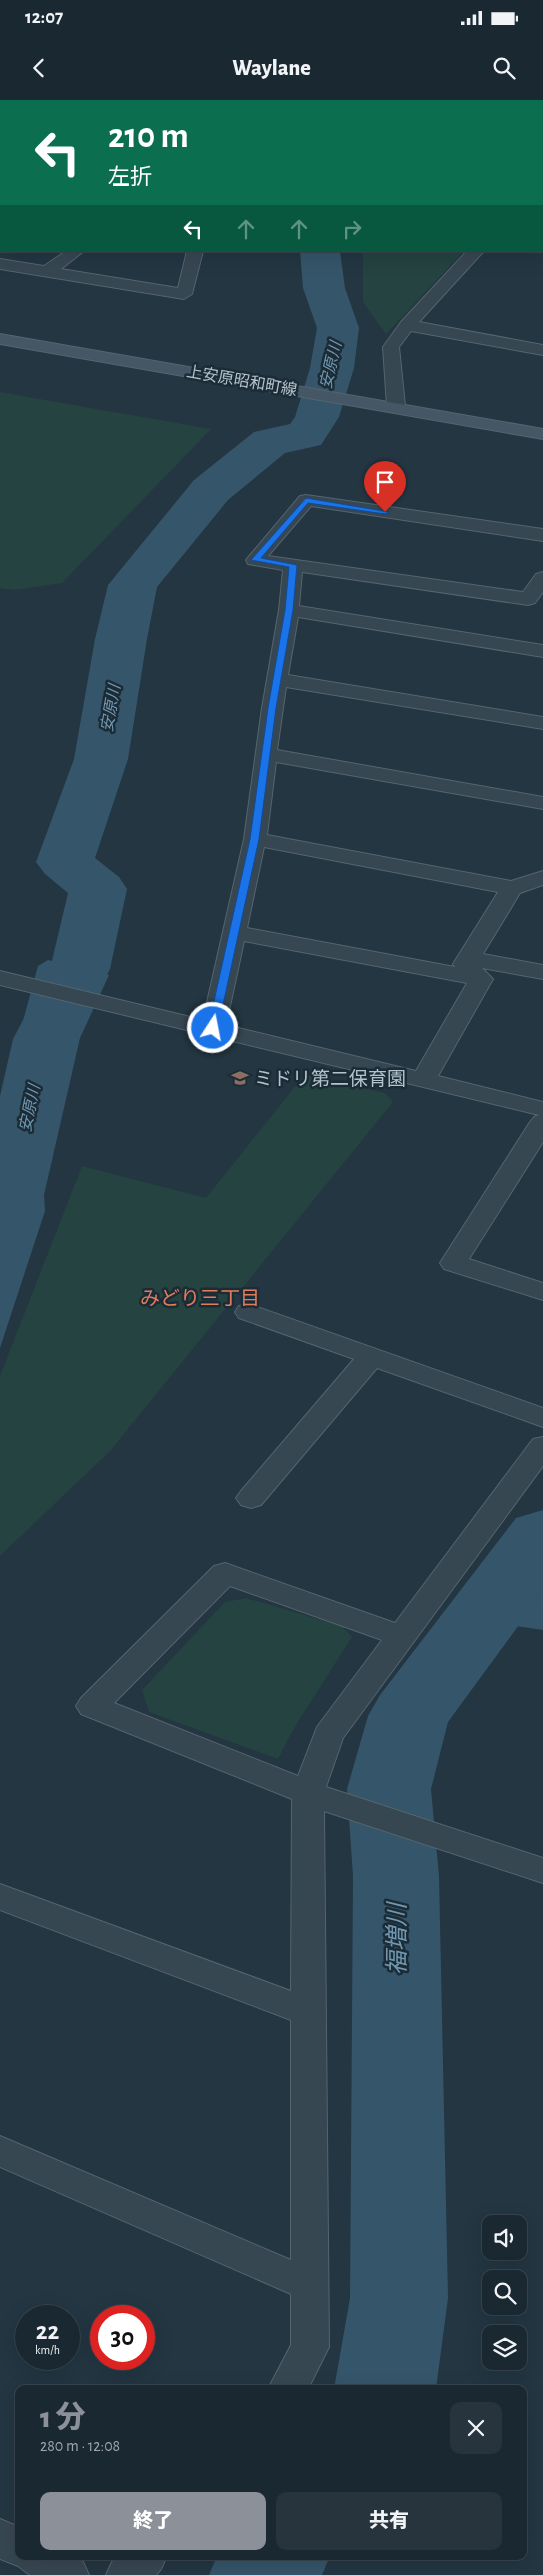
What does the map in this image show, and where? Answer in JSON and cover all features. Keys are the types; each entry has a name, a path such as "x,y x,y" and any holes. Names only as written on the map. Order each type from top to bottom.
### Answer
{"main road":[{"name":"上安原昭和町線","path":"0,339 396,406 543,434"}],"street":[{"path":"48,271 75,252"},
{"path":"0,264 184,294 195,252"},
{"path":"396,406 391,347 407,325 475,252"},
{"path":"407,325 543,350"},
{"path":"543,534 306,500 255,560 528,599 543,578"},
{"path":"213,1028 255,839 277,679 289,610 293,565"},
{"path":"289,610 543,650"},
{"path":"277,679 543,723"},
{"path":"266,754 543,803"},
{"path":"255,839 512,888 543,878"},
{"path":"481,979 465,964 512,888"},
{"path":"233,932 481,979"},
{"path":"469,958 543,972"},
{"path":"3,979 213,1028 543,1109"},
{"path":"423,1080 481,979"},
{"path":"543,1122 453,1263 543,1292"},
{"path":"249,1312 543,1418"},
{"path":"251,1498 372,1356"},
{"path":"289,2385 310,2347 308,1793 328,1735 543,1446"},
{"path":"401,1636 225,1573 92,1706 308,1793 543,1871"},
{"path":"0,1897 309,2012"},
{"path":"0,2151 310,2285"},
{"path":"0,2538 15,2546"},
{"path":"41,2560 68,2575"},
{"path":"127,2575 143,2560"}],"green space":[{"path":"363,252 463,252 386,334 363,302"},
{"path":"0,392 211,429 62,583 14,590 0,588"},
{"path":"305,1074 385,1093 393,1102 110,1451 0,1556 0,1376 82,1166 206,1198"},
{"path":"246,1598 342,1626 352,1637 294,1728 278,1759 149,1712 142,1690 225,1602"}],"water":[{"path":"48,960 109,975 80,1038 44,1195 45,1211 0,1348 0,1138 6,1120 0,1105 38,966"},
{"path":"543,1583 543,1630 509,1625"}],"waterway":[{"name":"安原川","path":"0,1222 19,1160 44,1039 80,969 98,889 65,862 101,759 121,639 133,585 211,490 270,442 305,435 317,417 332,368 338,328 324,288 320,252"},
{"name":"福増川","path":"386,2385 399,2298 396,1876 389,1789 409,1716 543,1536"},
{"name":"福増川","path":"262,2575 274,2560"}],"place":[{"name":"ミドリ第二保育園","path":"240,1078"}],"district":[{"name":"みどり三丁目","path":"200,1298"}],"route":[{"path":"213,1028 255,839 272,708 289,610 293,565 255,560 306,500 385,512"}]}
